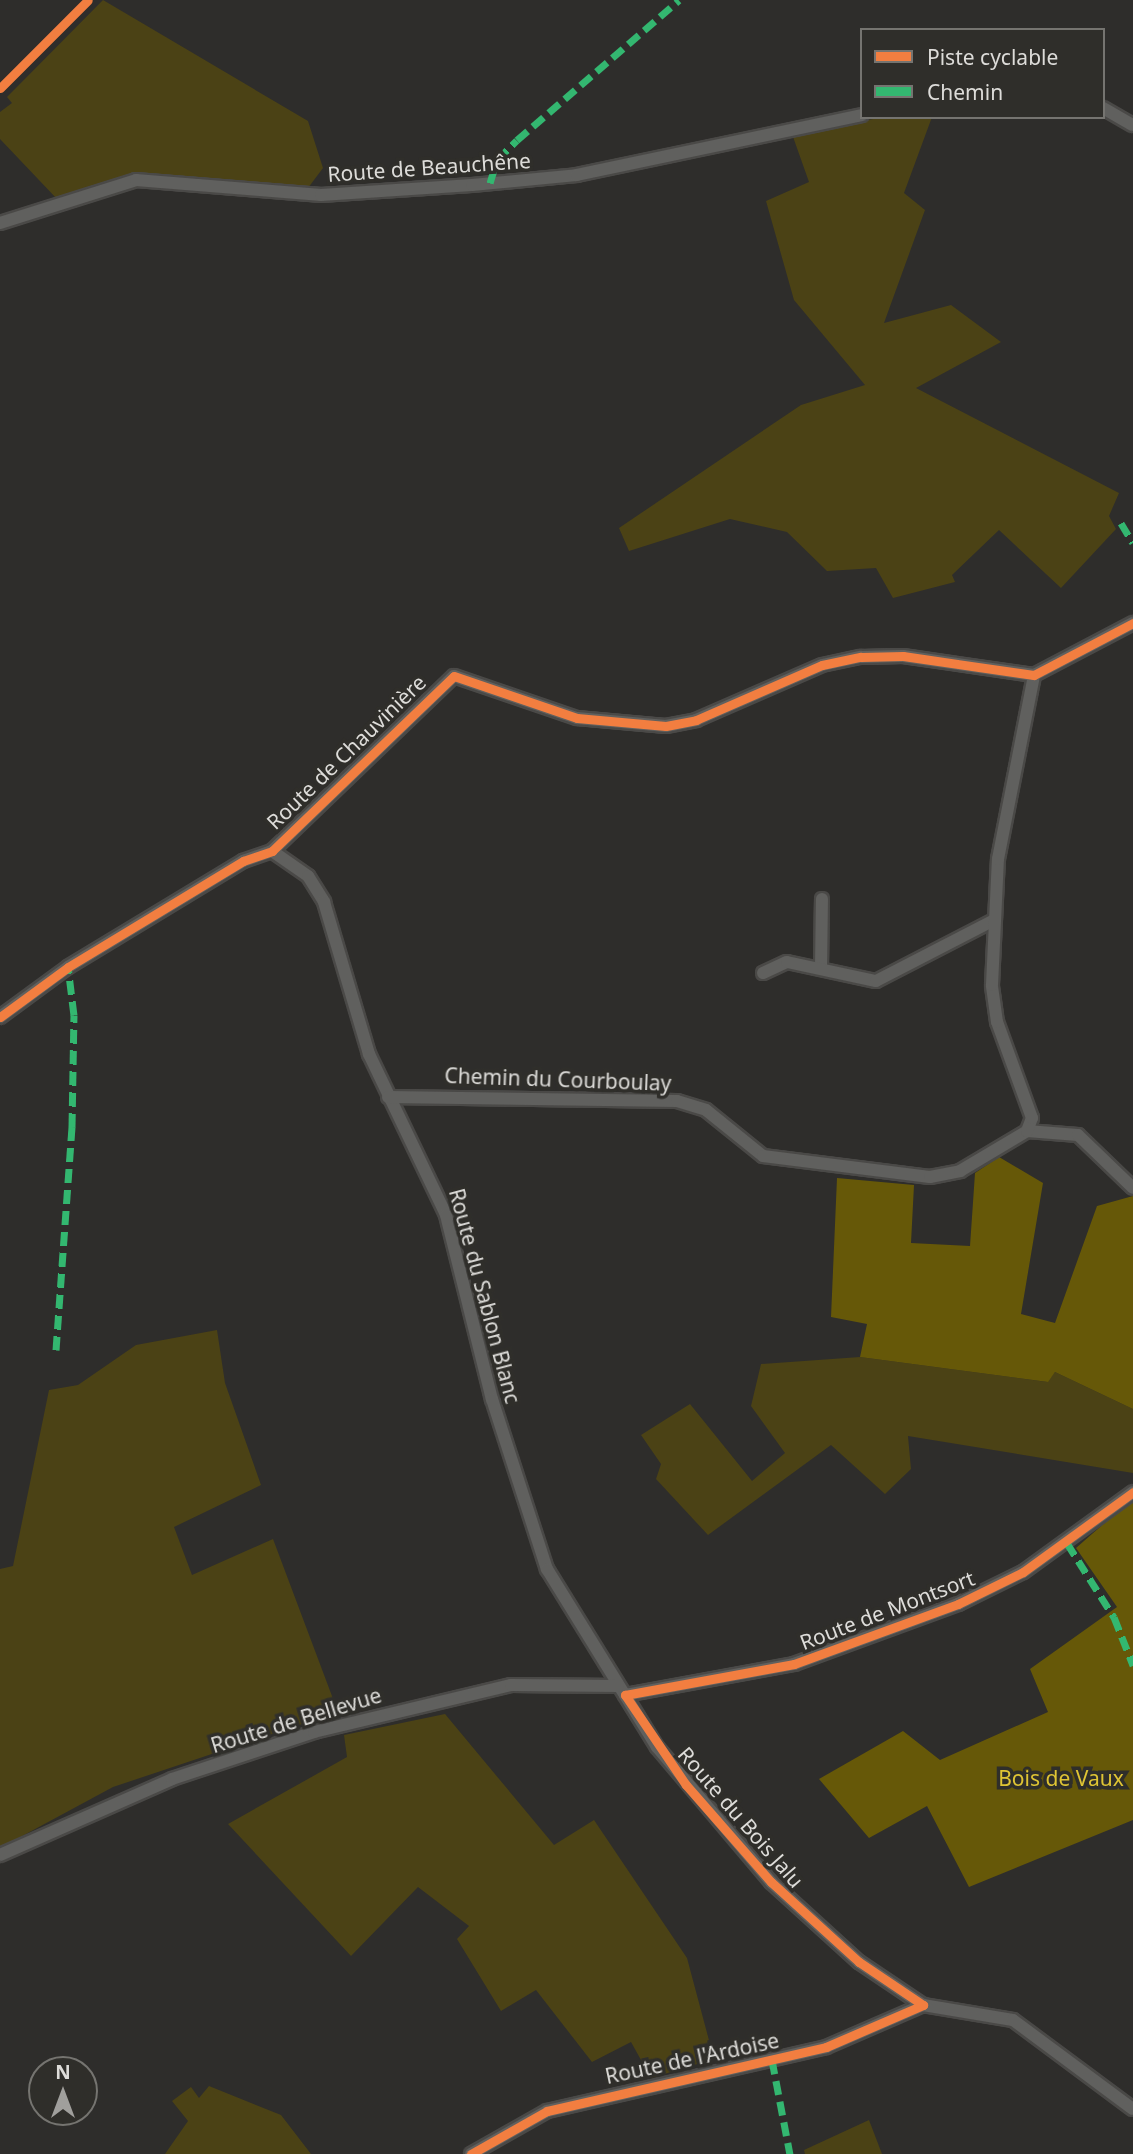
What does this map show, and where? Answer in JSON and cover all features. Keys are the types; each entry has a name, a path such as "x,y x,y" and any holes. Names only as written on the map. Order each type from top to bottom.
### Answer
{"street":[{"path":"1105,109 1133,125"},
{"name":"Route de Beauchêne","path":"0,223 136,180 321,195 481,184 577,175 860,115"},
{"path":"1133,622 1034,676 998,859 994,920 998,1022 1032,1118 1027,1132 1085,1137 1133,1188"},
{"name":"Route de Chauvinière","path":"0,1017 243,861 272,850 454,676 577,718 666,726 696,720 822,665 861,657 903,656 1034,676"},
{"name":"Route du Sablon Blanc","path":"272,850 308,876 324,902 388,1097 446,1215 492,1399 547,1569 621,1691"},
{"path":"821,968 822,899"},
{"path":"763,973 787,962 876,981 994,920"},
{"name":"Chemin du Courboulay","path":"388,1097 677,1101 706,1110 763,1156 930,1177 960,1171 1027,1132"},
{"name":"Route de Montsort","path":"621,1691 794,1664 958,1604 1023,1572 1133,1492"},
{"name":"Route de Bellevue","path":"0,1855 172,1779 336,1726 511,1685 621,1691"},
{"name":"Route du Bois Jalu","path":"621,1691 686,1785 771,1882 859,1962 923,2005 1013,2020 1133,2109"},
{"name":"Route de l'Ardoise","path":"471,2154 547,2110 826,2047 923,2005"}],"shaded area":[{"path":"103,0 308,121 323,168 308,188 135,173 57,199 0,139 0,112 12,103 7,97"},
{"path":"873,119 931,119 904,193 925,210 884,323 951,305 1001,342 916,388 1119,493 1109,516 1116,529 1061,588 999,530 952,575 955,582 893,598 876,568 827,571 787,532 730,519 629,551 619,528 801,405 865,385 794,300 766,201 809,182 792,134"},
{"path":"217,1330 225,1383 261,1485 174,1527 192,1575 273,1539 338,1712 113,1787 0,1848 0,1569 13,1566 49,1390 78,1385 136,1345"},
{"path":"860,1357 1047,1382 1055,1372 1133,1409 1133,1473 908,1436 911,1469 885,1494 831,1445 708,1535 656,1479 661,1464 641,1435 690,1404 752,1481 785,1453 751,1406 761,1364"},
{"path":"445,1714 554,1845 594,1820 687,1958 714,2059 651,2078 631,2042 592,2062 536,1990 501,2011 457,1939 469,1926 418,1887 351,1956 228,1824 347,1757 344,1735"},
{"path":"209,2086 281,2115 311,2154 165,2154 188,2121 172,2101 191,2087 199,2098"},
{"path":"869,2120 882,2154 805,2154 804,2150"}],"green space":[{"path":"999,1157 1043,1183 1021,1314 1055,1323 1097,1206 1133,1196 1133,1409 1055,1372 1048,1382 860,1357 867,1324 831,1317 837,1178 914,1185 911,1243 970,1246 975,1173"},
{"name":"Bois de Vaux","path":"1133,1498 1133,1820 969,1887 927,1806 869,1838 819,1779 903,1731 940,1760 1048,1712 1030,1669 1117,1607 1076,1548"}],"marked path":[{"path":"490,183 497,160 517,140 679,0"},
{"path":"1121,523 1133,543"},
{"path":"56,1350 72,1127 74,1015 68,967"},
{"path":"1067,1543 1114,1617 1133,1665"},
{"path":"772,2060 790,2154"}],"cycle path":[{"path":"0,88 88,0"},
{"path":"0,1017 68,967 243,861 272,851 454,676 577,718 666,726 696,720 822,665 861,657 903,656 1034,675 1133,623"},
{"path":"471,2154 547,2111 826,2047 923,2005 859,1962 771,1882 686,1785 625,1695 794,1664 958,1604 1023,1572 1133,1492"}]}
